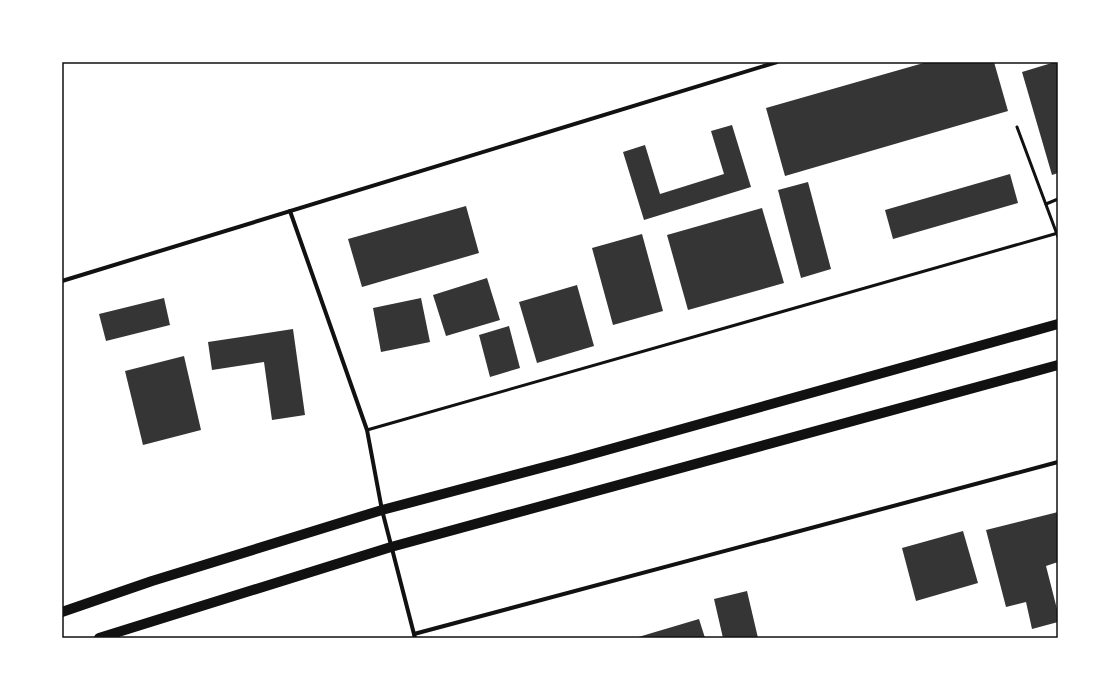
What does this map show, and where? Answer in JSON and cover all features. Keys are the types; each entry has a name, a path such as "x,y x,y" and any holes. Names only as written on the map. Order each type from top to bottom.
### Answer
{"main road":[{"path":"62,612 152,581 382,510 571,460 1058,324"},
{"path":"99,638 391,547 1058,365"}],"street":[{"path":"62,281 777,62"},
{"path":"290,211 366,430 382,510 414,636 1058,462"}],"lane":[{"path":"366,430 1058,235 1017,127"},
{"path":"1046,204 1058,199"}],"building":[{"path":"927,62 994,62 1008,111 785,176 766,108"},
{"path":"1058,62 1058,173 1052,175 1022,72"},
{"path":"732,125 751,187 644,220 623,152 645,145 660,194 724,174 711,131"},
{"path":"1010,174 1018,203 893,239 885,210"},
{"path":"808,182 831,269 801,278 778,190"},
{"path":"466,206 479,253 362,287 348,239"},
{"path":"762,208 784,283 688,310 667,235"},
{"path":"642,234 663,311 613,325 592,248"},
{"path":"487,278 500,320 446,336 433,295"},
{"path":"577,285 594,346 537,363 519,302"},
{"path":"164,298 170,325 106,341 99,314"},
{"path":"421,298 430,342 381,352 373,308"},
{"path":"509,326 520,368 490,377 479,335"},
{"path":"293,329 305,415 272,420 264,362 212,370 208,342"},
{"path":"184,356 201,430 143,445 125,371"},
{"path":"1058,512 1058,562 1046,566 1058,613 1058,622 1032,629 1026,602 1006,607 986,530"},
{"path":"963,531 978,583 916,601 902,548"},
{"path":"747,591 758,638 723,638 714,599"},
{"path":"699,619 705,638 635,638"}]}
